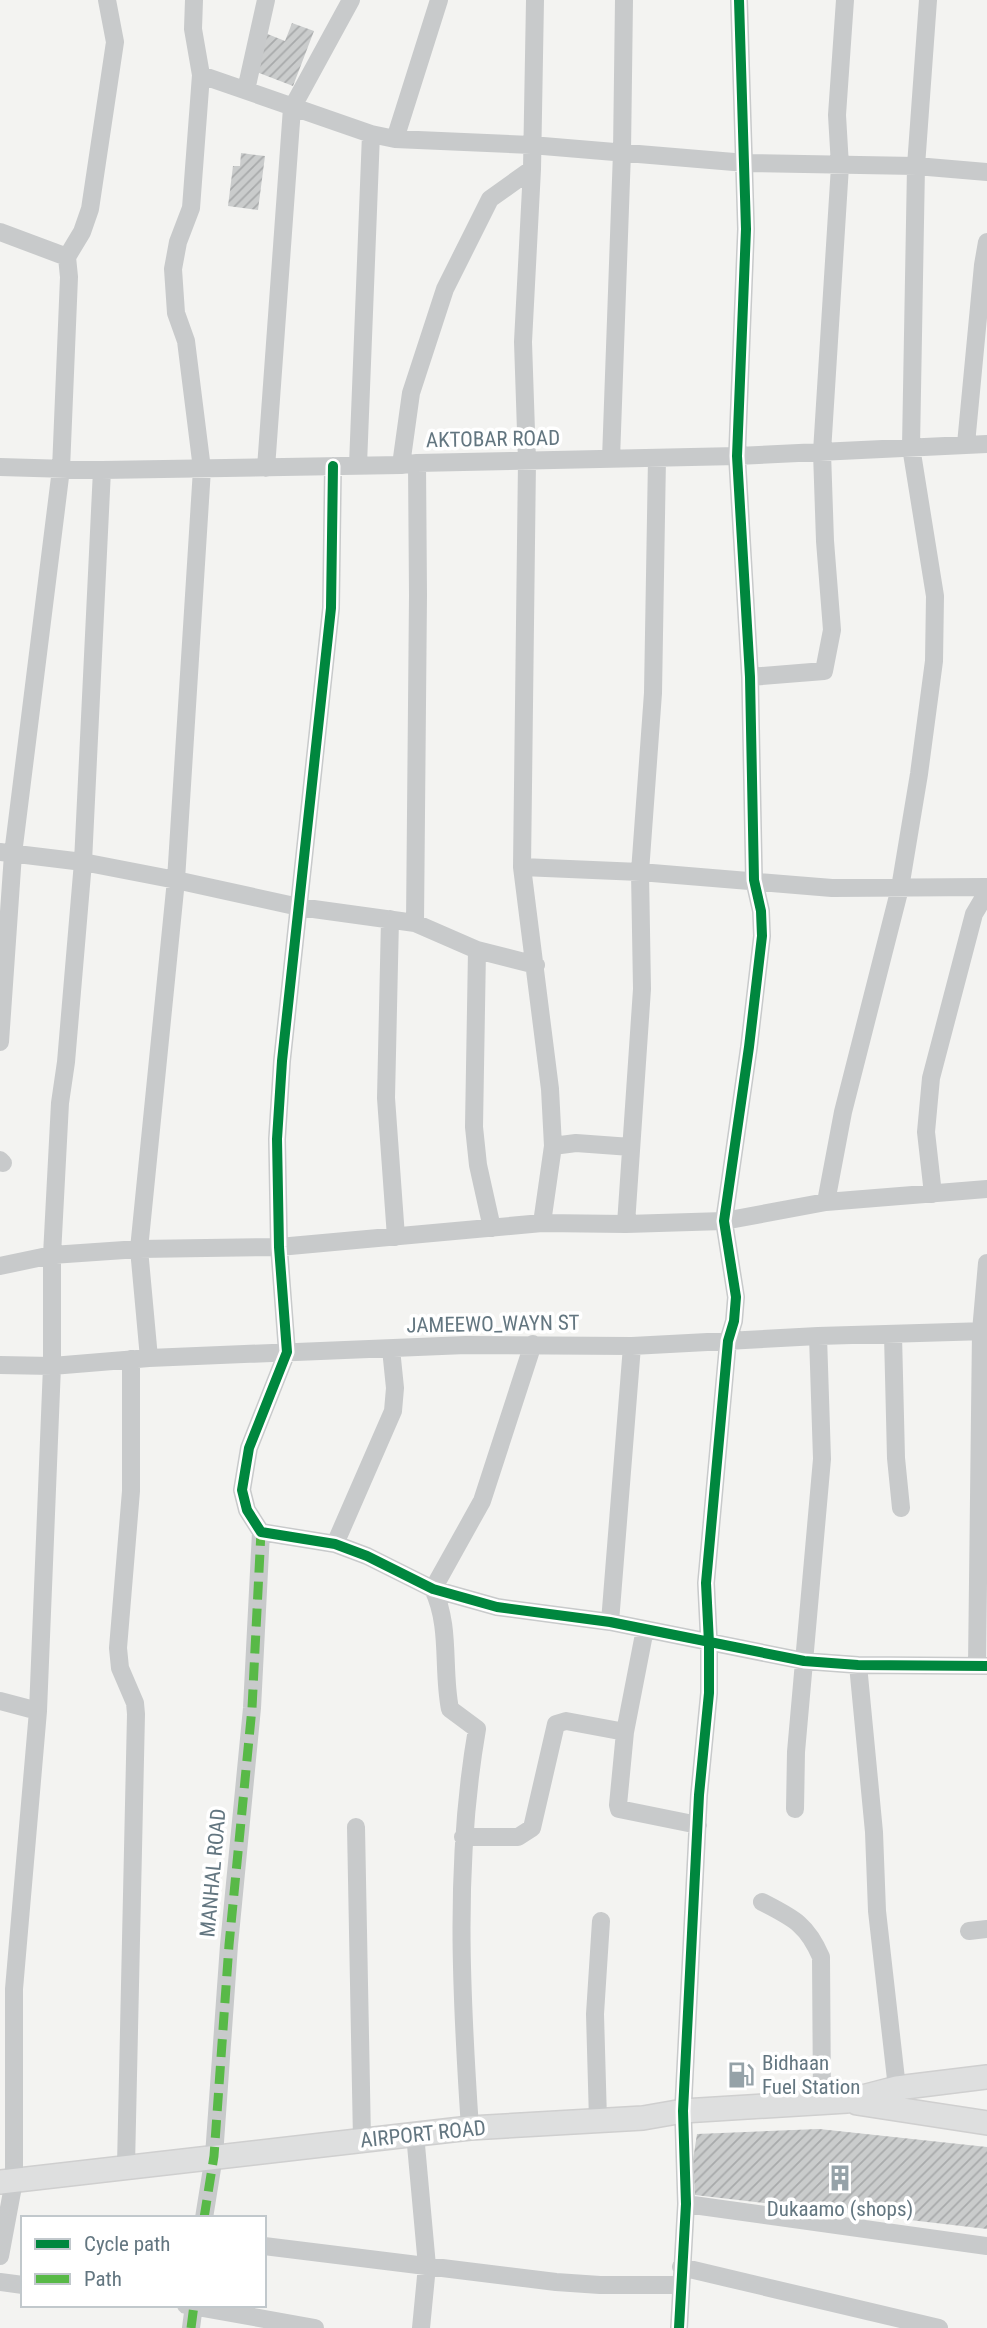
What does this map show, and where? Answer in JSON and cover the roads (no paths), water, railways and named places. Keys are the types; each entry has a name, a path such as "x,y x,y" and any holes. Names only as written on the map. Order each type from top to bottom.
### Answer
{"main road":[{"name":"AIRPORT ROAD","path":"7,2182 126,2166 470,2128 643,2118 683,2111 847,2101 897,2088 987,2077"},
{"name":"AIRPORT ROAD","path":"847,2101 987,2123"}],"street":[{"path":"0,1042 7,853 61,469 69,277 67,257 82,232 92,196 115,42 107,0"},
{"path":"149,1358 139,1249 176,880 202,469 186,341 176,313 173,269 178,242 191,208 201,75 193,29 194,0"},
{"path":"246,90 266,0"},
{"path":"266,468 292,108 351,0"},
{"path":"395,139 439,0"},
{"path":"535,0 532,169 523,342 527,461 522,867 550,1089 552,1146 542,1223"},
{"path":"611,459 622,152 624,0"},
{"path":"679,2328 686,2204 683,2111 698,1825 709,1693 706,1583 728,1341 734,1321 736,1297 724,1221 762,936 761,911 754,880 750,677 737,456 746,229 739,0"},
{"path":"750,677 824,671 832,630 822,452 840,166 837,115 845,0"},
{"path":"826,1202 843,1112 900,888 934,661 935,596 911,447 916,166 928,0"},
{"path":"201,75 292,108 371,134 395,139 531,145 746,163 916,166 987,172"},
{"path":"358,465 371,134"},
{"path":"415,923 418,595 409,464 411,393 445,289 490,199 532,169"},
{"path":"0,232 67,257"},
{"path":"965,444 987,242"},
{"name":"AKTOBAR ROAD","path":"0,467 102,470 266,468 737,456 987,444"},
{"path":"626,1224 642,989 640,872 653,693 657,458"},
{"path":"333,466 330,551 332,590 282,1061 277,1139 279,1247 287,1352 248,1448 242,1490 247,1510 261,1532 335,1544 368,1556 433,1590 497,1607 610,1622 804,1661 858,1665 982,1666 984,1331 987,1263"},
{"path":"0,2256 7,2182 7,1989 38,1711 52,1366 52,1255 60,1103 83,862 102,470"},
{"path":"7,853 83,862 299,907 415,923 477,950 536,965"},
{"path":"522,867 640,872 832,888 987,890 974,914 931,1079 926,1132 933,1194"},
{"path":"390,919 386,1098 396,1237"},
{"path":"477,950 474,1127 478,1165 492,1228"},
{"path":"552,1146 576,1143 631,1147"},
{"path":"0,1266 52,1255 139,1249 279,1247 542,1223 724,1221 826,1202 987,1189"},
{"name":"JAMEEWO_WAYN ST","path":"0,1365 52,1366 131,1359 287,1352 533,1344 632,1346 984,1331"},
{"path":"893,1335 896,1458 901,1508"},
{"path":"795,1810 796,1752 821,1460 818,1336"},
{"path":"433,1590 482,1501 533,1344"},
{"path":"610,1622 632,1346"},
{"path":"335,1544 393,1411 395,1388 391,1349"},
{"path":"126,2166 136,1714 135,1703 120,1668 118,1648 131,1491 131,1359"},
{"name":"MANHAL ROAD","path":"204,2216 214,2156 229,1945 252,1708 261,1532"},
{"path":"433,1590 444,1618 445,1686 450,1709 477,1728 467,1785 460,1931 470,2128"},
{"path":"645,1629 625,1732 619,1809 698,1825"},
{"path":"858,1665 874,1832 877,1912 897,2088"},
{"path":"0,1701 38,1711"},
{"path":"463,1837 518,1837 532,1828 556,1724 566,1721 625,1732"},
{"path":"356,1827 362,2140"},
{"path":"762,1902 796,1920 812,1937 821,1957 822,2103"},
{"path":"598,2120 595,2014 601,1921"},
{"path":"415,2134 427,2266 421,2328"},
{"path":"686,2204 987,2246"},
{"path":"266,2246 556,2283 600,2285 681,2276 939,2328"},
{"path":"0,2282 21,2285"},
{"path":"191,2307 191,2328"},
{"path":"197,2307 315,2328"}],"place":[{"name":"Bidhaan Fuel Station","path":"741,2075"},
{"name":"Dukaamo (shops)","path":"840,2178"}]}
